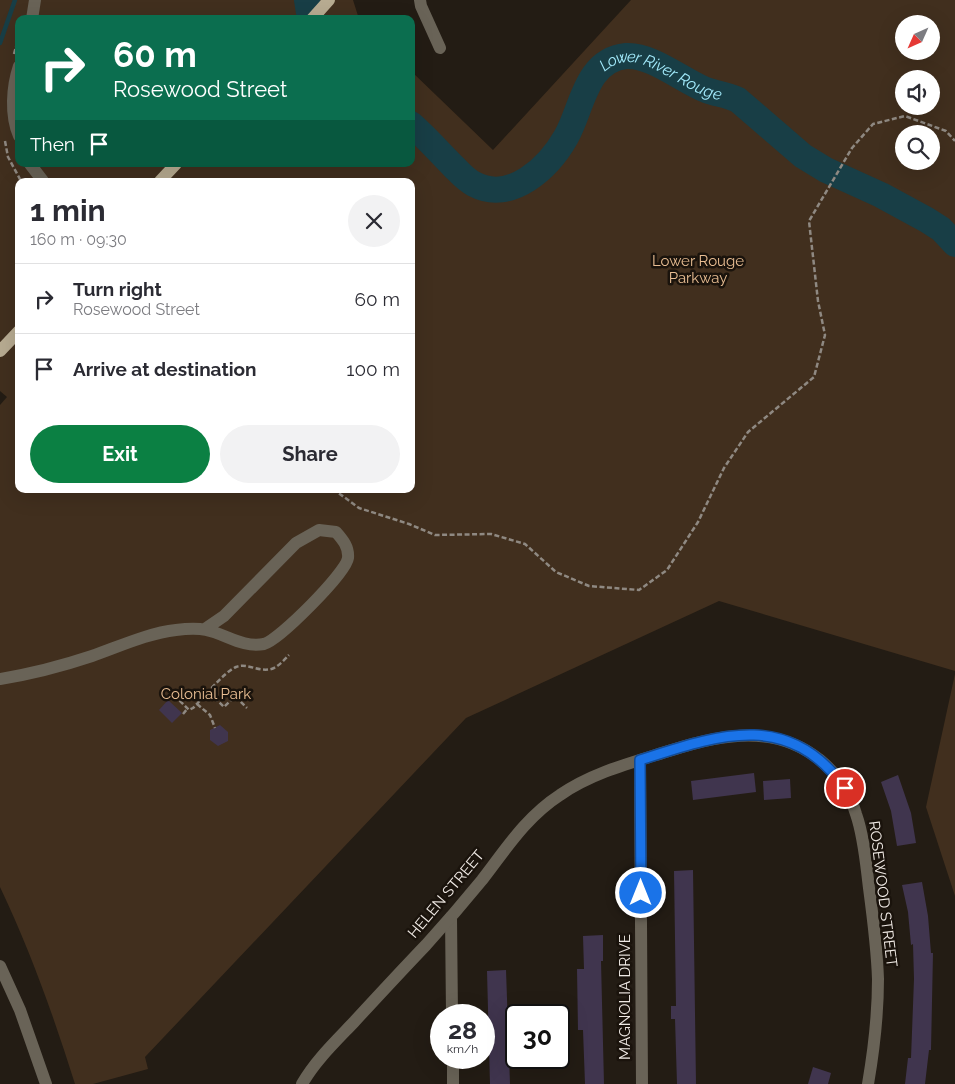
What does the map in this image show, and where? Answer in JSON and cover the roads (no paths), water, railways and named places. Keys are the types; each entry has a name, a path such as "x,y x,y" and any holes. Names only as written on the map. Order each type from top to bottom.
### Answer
{"main road":[{"path":"316,15 329,0"},
{"path":"163,178 173,167"},
{"path":"0,351 15,335"}],"street":[{"path":"33,15 35,0"},
{"path":"420,0 440,48"},
{"path":"15,78 15,127"},
{"path":"32,167 40,178"},
{"path":"0,679 24,675 80,660 174,630 205,630 241,644 265,644 282,633 337,578 348,559 346,542 336,532 319,530 296,543 224,616 205,630"},
{"name":"ROSEWOOD STREET","path":"640,760 717,738 734,735 764,735 793,743 815,756 827,766 845,788 857,814 874,924 878,977 877,1011 868,1084"},
{"name":"HELEN STREET","path":"302,1084 321,1057 451,917 517,832 539,810 560,794 582,782 640,760"},
{"name":"MAGNOLIA DRIVE","path":"640,760 642,1084"},
{"path":"451,917 452,1004"},
{"path":"0,966 20,1010 46,1084"},
{"path":"453,1069 453,1084"}],"waterway":[{"path":"0,43 15,0"},
{"name":"Lower River Rouge","path":"307,0 309,15"},
{"name":"Lower River Rouge","path":"415,128 461,174 474,184 488,189 502,189 515,186 539,170 559,148 566,137 593,76 602,67 612,60 626,56 646,59 697,86 738,100 803,156 826,170 881,195 927,220 941,229 955,244"}],"park label":[{"name":"Lower Rouge Parkway","path":"698,270"},
{"name":"Colonial Park","path":"206,694"}]}
